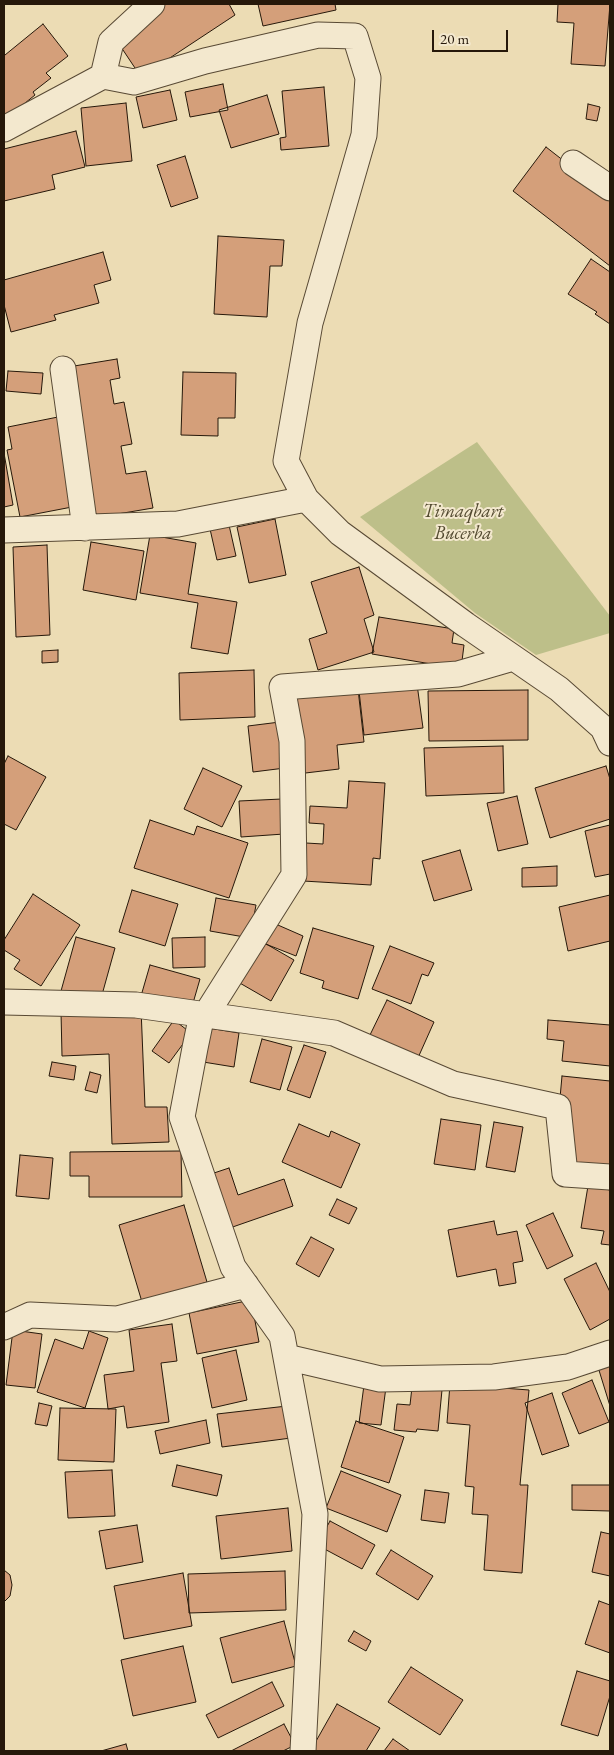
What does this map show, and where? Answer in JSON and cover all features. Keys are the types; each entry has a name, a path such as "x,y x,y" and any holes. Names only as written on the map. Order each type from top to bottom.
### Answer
{"street":[{"path":"103,76 111,42 152,4"},
{"path":"4,129 103,76 134,82 205,61 318,36 355,36 368,78 364,135 310,323 286,462 306,499 340,533 559,689 603,728 610,744"},
{"path":"572,163 610,188"},
{"path":"63,369 85,528"},
{"path":"4,530 178,524 306,499"},
{"path":"303,1751 315,1514 282,1336 234,1267 182,1117 200,1024 294,875 292,740 282,687 458,674 513,658"},
{"path":"4,1002 136,1005 334,1033 453,1084 558,1107 565,1174 610,1177"},
{"path":"4,1327 30,1315 118,1319 246,1285"},
{"path":"286,1357 380,1379 494,1377 568,1367 610,1353"}],"green space":[{"name":"Timaqbart Bucerba","path":"477,442 610,616 610,633 536,655 475,613 360,517"}],"building":[{"path":"160,4 229,4 235,15 141,77 113,35"},
{"path":"258,4 335,4 336,10 263,26"},
{"path":"558,4 610,4 605,66 571,64 574,23 557,22"},
{"path":"43,24 68,56 46,73 51,78 33,92 35,95 4,120 4,54"},
{"path":"223,84 228,110 190,117 185,92"},
{"path":"324,87 329,146 281,150 280,138 286,137 282,91"},
{"path":"170,90 177,120 143,128 136,97"},
{"path":"267,95 279,134 231,148 219,110"},
{"path":"126,103 132,161 86,166 81,108"},
{"path":"588,104 600,107 597,121 586,119"},
{"path":"76,131 85,167 52,175 55,189 4,201 4,149"},
{"path":"546,147 610,197 610,266 513,191"},
{"path":"185,156 198,198 171,207 157,165"},
{"path":"218,236 284,240 282,266 270,266 267,317 214,314"},
{"path":"103,252 111,280 94,285 99,303 54,315 56,320 11,332 4,305 4,280"},
{"path":"591,259 610,272 610,324 595,314 597,312 568,294"},
{"path":"117,359 120,378 110,380 114,404 124,402 132,444 121,446 126,474 146,471 153,508 94,518 68,367"},
{"path":"8,371 43,373 41,394 6,391"},
{"path":"183,372 236,373 235,418 218,418 218,436 181,435"},
{"path":"63,416 72,507 20,517 7,450 12,449 8,427"},
{"path":"4,453 13,505 4,507"},
{"path":"275,519 286,575 249,583 237,527"},
{"path":"229,525 236,556 217,560 210,529"},
{"path":"150,535 196,543 188,594 237,602 228,654 191,648 198,603 140,593"},
{"path":"91,542 144,551 136,600 83,590"},
{"path":"47,545 50,635 16,637 13,547"},
{"path":"359,567 374,615 364,619 374,652 318,670 309,639 327,633 311,582"},
{"path":"379,617 454,629 452,643 464,645 461,669 372,654"},
{"path":"58,650 58,662 42,663 42,651"},
{"path":"254,670 255,717 180,720 179,673"},
{"path":"417,684 423,728 364,735 359,691"},
{"path":"358,689 364,742 337,745 339,769 297,774 289,697"},
{"path":"528,690 528,740 429,741 428,691"},
{"path":"280,722 285,768 253,772 248,726"},
{"path":"503,746 504,793 426,796 424,748"},
{"path":"8,756 46,777 16,830 4,824 4,764"},
{"path":"606,766 610,779 610,819 550,838 535,788"},
{"path":"203,768 242,786 222,827 184,809"},
{"path":"349,781 385,783 380,859 373,858 371,885 303,881 306,843 323,844 324,824 309,823 310,806 347,808"},
{"path":"517,796 528,844 498,851 487,803"},
{"path":"282,799 284,834 241,837 239,801"},
{"path":"150,820 194,835 197,826 248,843 229,898 134,868"},
{"path":"610,825 610,874 595,877 585,831"},
{"path":"460,850 472,890 434,901 422,861"},
{"path":"557,866 557,886 522,887 522,868"},
{"path":"132,890 178,904 165,946 119,932"},
{"path":"33,894 80,925 41,986 14,969 20,960 4,950 4,940"},
{"path":"610,895 610,941 568,951 559,907"},
{"path":"216,898 256,905 250,938 210,931"},
{"path":"271,922 303,936 296,956 263,943"},
{"path":"313,928 374,946 358,999 322,988 324,981 300,973"},
{"path":"76,937 115,948 100,1002 61,991"},
{"path":"205,937 205,967 173,968 172,938"},
{"path":"261,941 294,960 271,1001 238,982"},
{"path":"390,946 434,963 428,976 422,974 411,1004 372,989"},
{"path":"150,965 200,979 191,1010 141,996"},
{"path":"387,1000 434,1022 417,1060 369,1037"},
{"path":"141,1008 145,1107 167,1107 169,1142 112,1144 109,1054 62,1056 61,1012"},
{"path":"174,1020 191,1033 169,1063 152,1051"},
{"path":"548,1020 610,1025 610,1066 562,1061 564,1041 547,1039"},
{"path":"202,1027 239,1033 234,1067 197,1061"},
{"path":"262,1039 292,1047 280,1090 250,1082"},
{"path":"304,1045 326,1052 310,1098 287,1090"},
{"path":"52,1062 76,1066 74,1080 49,1076"},
{"path":"90,1072 101,1075 97,1093 85,1090"},
{"path":"562,1076 610,1081 610,1168 564,1163 559,1109"},
{"path":"441,1119 481,1125 475,1170 434,1164"},
{"path":"494,1122 523,1127 515,1172 486,1167"},
{"path":"299,1124 329,1137 331,1131 360,1144 341,1188 282,1162"},
{"path":"181,1151 182,1197 89,1197 89,1176 70,1176 70,1152"},
{"path":"20,1155 53,1158 49,1199 16,1196"},
{"path":"229,1168 238,1195 284,1179 293,1206 224,1230 205,1176"},
{"path":"588,1186 610,1190 610,1245 601,1244 604,1231 581,1228"},
{"path":"337,1199 357,1208 349,1224 329,1215"},
{"path":"184,1205 207,1282 142,1302 119,1225"},
{"path":"553,1213 573,1256 547,1269 526,1225"},
{"path":"494,1221 497,1235 517,1231 523,1261 513,1263 516,1283 499,1286 496,1269 457,1277 448,1230"},
{"path":"311,1237 334,1249 319,1277 296,1264"},
{"path":"596,1263 610,1292 610,1319 590,1330 564,1279"},
{"path":"251,1300 259,1342 197,1354 189,1313"},
{"path":"172,1324 177,1361 161,1363 169,1422 127,1428 124,1406 108,1409 104,1375 134,1371 129,1330"},
{"path":"13,1330 42,1334 35,1388 6,1385"},
{"path":"89,1331 108,1338 85,1408 37,1392 55,1339 83,1349"},
{"path":"236,1350 247,1400 212,1408 202,1358"},
{"path":"610,1363 610,1406 598,1367"},
{"path":"592,1380 609,1422 579,1434 562,1393"},
{"path":"450,1384 529,1390 520,1485 528,1485 522,1573 484,1570 488,1515 472,1514 474,1487 465,1486 470,1425 447,1423"},
{"path":"364,1385 386,1387 381,1425 359,1423"},
{"path":"412,1387 442,1390 438,1431 417,1429 416,1432 394,1430 397,1404 410,1405"},
{"path":"552,1393 569,1446 542,1455 525,1403"},
{"path":"39,1403 52,1406 47,1426 35,1424"},
{"path":"287,1406 291,1438 222,1447 217,1414"},
{"path":"60,1408 116,1409 114,1462 58,1460"},
{"path":"206,1420 210,1443 160,1454 155,1431"},
{"path":"356,1421 404,1437 389,1483 341,1467"},
{"path":"177,1465 222,1475 217,1496 172,1486"},
{"path":"112,1470 115,1516 68,1518 65,1472"},
{"path":"341,1471 401,1495 387,1532 326,1508"},
{"path":"572,1485 610,1485 610,1511 572,1510"},
{"path":"425,1490 449,1493 445,1523 421,1520"},
{"path":"288,1508 292,1551 221,1559 216,1516"},
{"path":"330,1521 375,1545 362,1569 317,1545"},
{"path":"137,1525 143,1562 106,1569 99,1531"},
{"path":"601,1532 610,1534 610,1576 592,1572"},
{"path":"391,1550 433,1576 418,1600 376,1574"},
{"path":"4,1570 10,1575 12,1585 10,1596 4,1602"},
{"path":"285,1571 286,1610 189,1613 188,1574"},
{"path":"183,1573 192,1626 124,1639 114,1586"},
{"path":"599,1601 610,1605 610,1653 585,1644"},
{"path":"284,1621 296,1666 232,1683 220,1638"},
{"path":"354,1631 371,1641 366,1651 348,1641"},
{"path":"183,1646 196,1702 133,1716 121,1660"},
{"path":"411,1667 463,1700 440,1735 388,1702"},
{"path":"577,1671 610,1681 610,1696 598,1736 561,1725"},
{"path":"272,1682 284,1706 218,1738 206,1715"},
{"path":"337,1704 380,1728 366,1751 311,1750"},
{"path":"284,1724 295,1745 283,1751 231,1751"},
{"path":"393,1739 410,1751 384,1751"},
{"path":"126,1744 128,1751 101,1751"}]}
